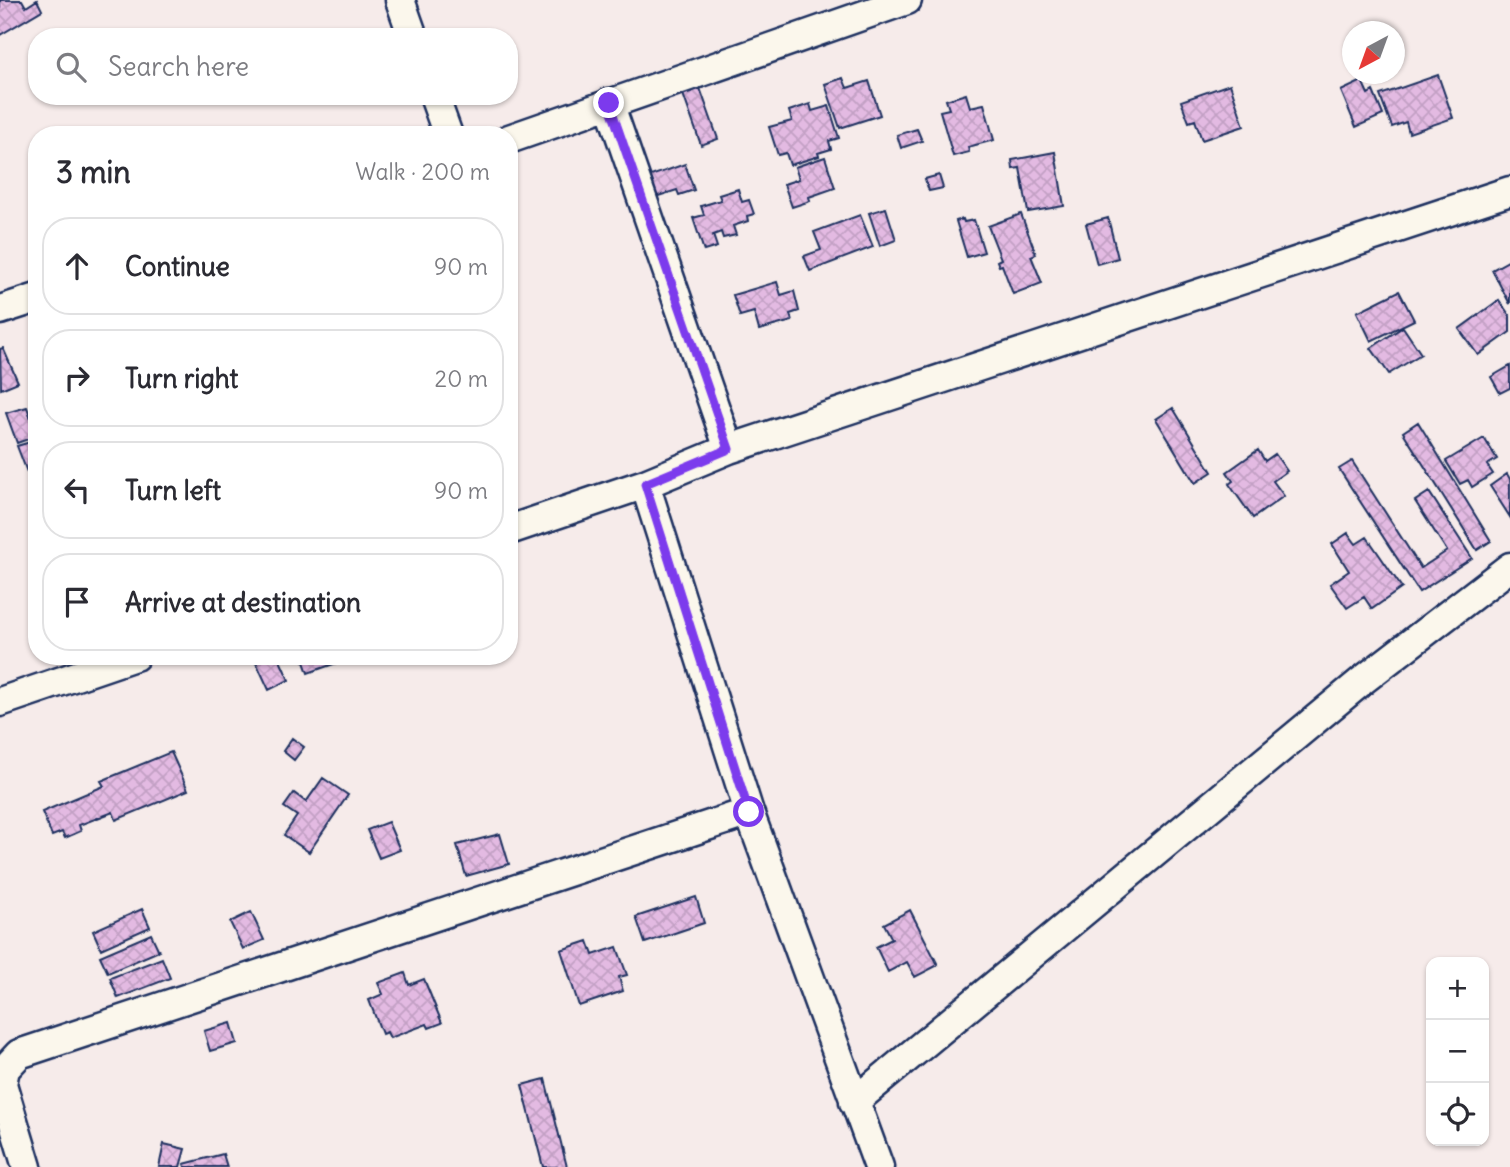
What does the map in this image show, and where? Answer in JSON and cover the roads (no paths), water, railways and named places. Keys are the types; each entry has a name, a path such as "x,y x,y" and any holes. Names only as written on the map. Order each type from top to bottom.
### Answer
{"street":[{"path":"400,0 410,28"},
{"path":"518,136 907,0"},
{"path":"609,103 729,449"},
{"path":"438,105 445,126"},
{"path":"518,527 645,484 729,449 1510,191"},
{"path":"0,310 28,301"},
{"path":"645,484 749,812 878,1167"},
{"path":"854,1102 1363,680 1510,567"},
{"path":"0,702 109,665"},
{"path":"27,1167 2,1084 5,1069 19,1054 749,812"}]}
